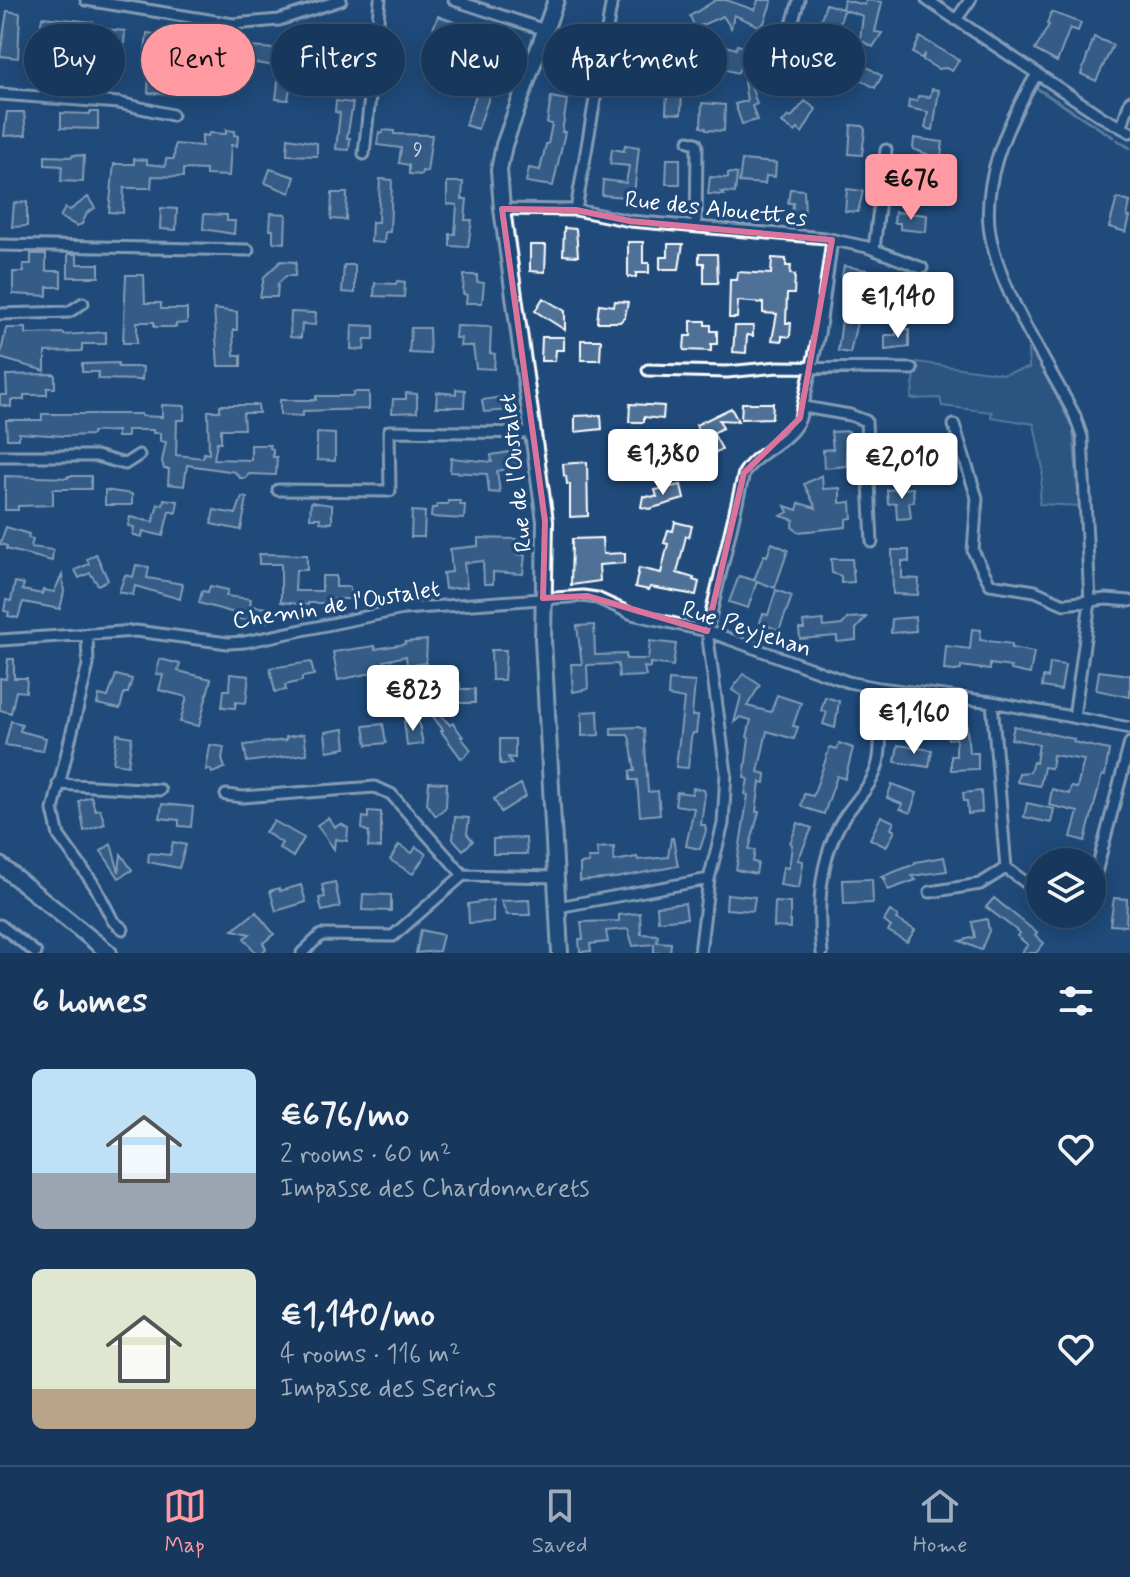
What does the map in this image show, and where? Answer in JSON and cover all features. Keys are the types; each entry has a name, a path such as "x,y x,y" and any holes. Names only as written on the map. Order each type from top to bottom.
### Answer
{"street":[{"path":"86,0 131,4 233,24 279,20 341,0"},
{"path":"364,154 380,0"},
{"path":"455,0 543,29"},
{"name":"Rue de l'Oustalet","path":"547,24 556,0"},
{"path":"576,210 612,0"},
{"path":"792,24 799,0"},
{"path":"927,0 1102,117 1126,129 1130,101"},
{"path":"956,20 970,0"},
{"name":"Rue de l'Oustalet","path":"543,36 501,157 499,181 545,521 543,647 560,953"},
{"path":"1037,74 1013,114 1004,140 992,185 989,224 992,243 1008,287 1080,430 1084,448 1090,602 1074,717"},
{"path":"0,94 119,103 172,115"},
{"path":"689,141 696,143 697,147 696,227"},
{"path":"874,249 886,150"},
{"name":"Rue des Alouettes","path":"502,209 576,210 630,221 832,240 874,249 922,268"},
{"path":"700,953 709,879 723,824 726,773 707,631 744,473 755,457 794,430 804,407 822,316 832,240"},
{"path":"0,245 248,250"},
{"path":"0,314 69,312 83,303"},
{"path":"648,370 727,372 772,367 912,369"},
{"path":"804,407 866,421 872,542"},
{"path":"954,425 977,498 973,551 986,581 996,587 1035,591 1064,604 1106,599 1130,601"},
{"path":"278,490 390,491 389,431 535,433"},
{"path":"0,456 96,456 125,464 139,455"},
{"name":"Rue Peyjehan","path":"543,598 587,596 632,614 707,631 829,676 879,688 992,702 1130,728"},
{"name":"Chemin de l'Oustalet","path":"0,640 149,631 212,641 245,642 403,609 543,598"},
{"path":"87,634 88,665 53,810 59,836 95,886 113,921 123,929"},
{"path":"822,953 819,926 824,865 840,823 867,791 879,762 879,688"},
{"path":"992,702 1006,868 1026,883"},
{"path":"1102,848 1130,743"},
{"path":"58,784 160,790"},
{"path":"226,795 243,797 375,787 383,789 463,875"},
{"path":"0,865 109,953"},
{"path":"930,892 980,884 1006,868"},
{"path":"302,953 321,935 393,936 463,875 557,877"},
{"path":"558,907 709,879"},
{"path":"0,925 36,953"}],"highlighted area":[{"path":"502,209 576,210 630,221 832,240 800,418 744,473 707,631 587,596 543,598 545,521"}],"shaded area":[{"path":"1032,347 1073,429 1079,506 1039,504 1043,469 1034,424 991,417 992,412 942,406 940,398 911,399 917,362 1004,374 1029,368 1028,349"}],"building":[{"path":"716,0 726,0 755,10 758,0 772,0 762,24 734,15 731,28 723,16 704,24 693,24 690,16"},
{"path":"844,0 865,5 866,0 882,2 875,32 882,33 873,47 865,43 863,16 842,9"},
{"path":"826,4 844,10 839,24 819,24"},
{"path":"7,11 20,13 18,58 0,56"},
{"path":"1051,12 1081,23 1078,31 1070,28 1057,62 1035,50 1049,25"},
{"path":"438,16 461,24 435,24"},
{"path":"42,17 93,22 93,24 41,24"},
{"path":"343,21 362,22 338,24"},
{"path":"920,37 959,60 952,71 938,69 923,60 924,55 921,58 913,53"},
{"path":"1094,37 1113,45 1096,81 1081,74"},
{"path":"737,45 743,46 738,73 727,70 727,46 736,49"},
{"path":"255,47 271,49 271,65 255,63"},
{"path":"865,66 882,76 875,88 865,82"},
{"path":"932,89 939,90 933,130 925,128 928,112 908,108 909,100 917,101 918,96 930,97"},
{"path":"276,96 289,96 288,100 276,99"},
{"path":"476,96 490,96 478,129 465,125"},
{"path":"667,96 682,96 681,114 666,113"},
{"path":"746,96 754,96 757,104 752,106 757,120 742,124 735,104 747,101"},
{"path":"551,97 567,100 562,132 565,132 553,186 526,182 529,168 540,170 548,144 552,124 547,123"},
{"path":"336,101 353,103 347,138 350,138 349,150 336,149 340,113 335,112"},
{"path":"805,101 816,109 802,133 798,129 795,132 782,123 788,116 791,118"},
{"path":"702,103 725,105 724,131 701,127"},
{"path":"7,112 24,112 26,135 4,136"},
{"path":"98,112 98,129 61,128 61,113"},
{"path":"851,125 863,126 865,130 862,155 849,154"},
{"path":"226,130 235,131 234,135 238,136 237,146 231,145 229,176 206,175 206,170 183,169 183,177 152,176 151,188 124,188 123,213 109,212 114,164 134,164 134,159 165,166 166,159 174,159 175,144 202,146 202,135 226,134"},
{"path":"383,130 394,131 394,134 432,135 427,172 422,171 422,175 409,174 409,165 399,163 401,148 377,145 379,132 383,133"},
{"path":"288,138 317,143 317,156 287,155"},
{"path":"914,138 943,142 939,172 931,171 932,156 913,149"},
{"path":"625,145 639,147 633,204 624,204 625,197 602,195 603,180 626,183 629,166 610,164 612,149 624,151"},
{"path":"45,156 84,156 83,182 61,181 62,166 45,165"},
{"path":"667,159 680,159 680,184 666,184"},
{"path":"742,160 776,163 775,177 766,176 765,184 739,182"},
{"path":"270,169 295,177 290,193 265,183"},
{"path":"728,173 737,174 735,193 708,194 710,177 728,178"},
{"path":"916,176 925,177 923,197 900,195 901,180 916,181"},
{"path":"380,179 392,180 390,232 385,232 384,243 371,242 372,222 378,222"},
{"path":"447,182 463,182 462,199 467,199 465,220 472,220 468,247 450,246 450,234 455,234 457,205 447,204"},
{"path":"790,189 804,190 805,216 792,215 793,203 788,203"},
{"path":"847,189 863,191 858,212 845,211"},
{"path":"332,193 347,193 346,220 331,219"},
{"path":"88,197 95,208 87,213 82,224 77,226 60,217 65,208 70,210"},
{"path":"1117,198 1130,202 1126,232 1109,227"},
{"path":"27,202 27,226 12,227 14,203"},
{"path":"161,208 177,209 176,230 160,229"},
{"path":"895,212 927,215 926,232 900,229 900,223 894,223"},
{"path":"271,213 286,214 285,243 273,242"},
{"path":"204,214 227,215 227,221 235,221 234,234 203,229"},
{"path":"564,228 576,229 578,256 563,255"},
{"path":"628,242 643,242 643,263 649,263 649,273 636,273 636,277 628,277"},
{"path":"668,244 683,244 679,269 660,269 660,257 668,257"},
{"path":"530,245 546,245 545,272 530,271"},
{"path":"31,254 46,254 46,271 61,271 61,287 47,287 47,296 13,294 13,272 24,272 23,264 31,264"},
{"path":"68,254 77,254 77,264 99,264 99,277 68,277"},
{"path":"699,254 717,254 718,283 704,283 704,263 699,263"},
{"path":"772,258 786,259 786,266 791,266 790,274 795,275 794,294 787,294 786,323 791,323 790,337 782,336 782,341 772,340 777,314 763,313 763,303 738,301 737,318 729,318 730,280 737,280 738,272 771,274"},
{"path":"281,261 296,262 295,276 286,276 278,284 277,297 260,297 264,277"},
{"path":"344,265 355,265 355,293 342,292"},
{"path":"844,266 873,271 870,286 860,284 859,293 844,291 847,277 842,276"},
{"path":"126,275 144,275 145,303 161,303 161,309 187,309 187,323 176,324 176,327 154,327 154,322 137,322 137,343 123,343"},
{"path":"464,275 477,275 477,282 484,283 482,303 466,303"},
{"path":"397,281 405,282 404,297 374,296 375,283 396,284"},
{"path":"887,283 911,287 908,309 884,305"},
{"path":"543,298 565,311 565,330 535,311"},
{"path":"615,301 628,302 625,317 620,322 597,322 599,304 614,306"},
{"path":"214,309 237,312 237,330 233,330 234,355 241,355 241,366 218,366"},
{"path":"291,312 316,313 315,325 302,324 301,338 290,337"},
{"path":"842,319 857,322 850,353 838,351"},
{"path":"691,321 705,321 705,325 711,325 711,331 717,331 717,344 711,344 711,351 684,350 685,336 691,336"},
{"path":"352,325 374,326 374,339 365,339 364,350 351,349"},
{"path":"456,326 491,327 490,353 495,354 494,369 476,368 473,346 460,346 461,338 455,338"},
{"path":"735,326 753,326 753,336 747,335 746,353 733,352"},
{"path":"6,328 26,328 26,334 106,332 106,344 82,344 82,351 45,352 45,371 0,358"},
{"path":"411,328 429,328 430,354 409,353"},
{"path":"896,329 909,329 909,347 885,350 885,335 896,335"},
{"path":"542,337 564,337 564,350 556,350 555,361 541,361"},
{"path":"581,340 601,340 600,360 581,360"},
{"path":"118,363 118,367 143,367 142,380 98,379 99,372 82,372 82,364"},
{"path":"55,374 55,388 47,388 47,395 24,395 24,400 11,400 11,407 0,405 0,395 7,395 6,375"},
{"path":"456,389 465,390 464,407 436,407 437,392 456,394"},
{"path":"353,392 369,392 369,409 303,411 303,416 280,415 280,400 353,396"},
{"path":"406,393 417,394 417,412 392,413 393,399 406,399"},
{"path":"510,396 512,410 484,412 482,400"},
{"path":"742,403 773,403 772,418 741,419"},
{"path":"630,404 664,406 663,419 644,417 644,422 629,422"},
{"path":"162,405 185,406 184,420 177,420 176,455 203,458 204,453 209,454 208,411 220,411 220,405 258,405 259,413 243,413 244,429 221,429 221,442 217,442 214,459 251,460 251,445 270,445 273,457 277,457 276,475 249,474 240,478 235,472 187,465 184,486 168,484 169,469 164,469 162,461 166,442 160,441 160,433 153,433 153,430 127,430 127,437 117,437 117,431 65,436 19,433 19,439 7,439 6,420 42,420 42,414 141,414 162,417"},
{"path":"731,408 738,421 719,420 723,428 713,433 722,449 708,456 696,425"},
{"path":"601,415 602,429 575,432 575,416"},
{"path":"849,431 847,466 824,468 823,450 833,449 831,432"},
{"path":"317,433 335,434 335,461 317,460"},
{"path":"882,435 898,435 899,456 884,457"},
{"path":"661,439 684,442 683,457 660,454"},
{"path":"510,452 512,459 517,458 518,467 497,471 500,493 489,492 487,474 450,472 451,458 492,462 491,455"},
{"path":"587,462 588,516 570,517 570,484 564,476 563,464"},
{"path":"822,475 823,489 840,488 840,503 851,502 852,518 846,519 846,527 798,532 792,527 794,520 781,516 788,512 785,506 797,510 799,503 816,508 804,484"},
{"path":"5,476 91,476 91,489 53,489 53,505 18,506 18,510 5,510"},
{"path":"681,485 684,499 649,509 641,507 643,496 657,497 655,490"},
{"path":"913,488 914,502 909,502 911,518 897,519 896,503 888,504 887,490"},
{"path":"105,490 132,494 132,505 105,505"},
{"path":"242,497 247,498 241,530 211,524 214,510 236,514"},
{"path":"164,499 178,501 176,513 169,511 163,536 143,531 142,537 133,535 134,527 128,526 130,517 153,522 158,504 163,505"},
{"path":"448,501 460,501 460,505 465,505 464,519 431,517 432,508 436,508 437,504 448,504"},
{"path":"311,502 332,505 332,523 310,518"},
{"path":"412,511 425,512 424,537 411,537"},
{"path":"675,522 692,526 689,537 686,536 677,573 699,582 696,595 635,587 639,568 661,573 668,544 664,543 668,530 673,531"},
{"path":"6,527 29,534 28,538 33,539 31,547 53,550 52,561 6,549 7,546 0,544"},
{"path":"478,538 516,539 516,554 525,555 523,574 493,572 493,584 484,584 483,561 464,563 467,587 445,589 443,573 452,572 450,549 478,546"},
{"path":"602,538 603,554 625,553 625,563 599,565 600,581 571,585 572,539"},
{"path":"772,543 788,550 775,588 754,580"},
{"path":"892,550 909,550 909,562 902,561 902,578 919,579 918,595 893,594"},
{"path":"96,554 108,580 98,585 90,573 79,578 75,570 89,564 87,559"},
{"path":"259,554 307,555 307,570 296,570 295,591 322,591 322,576 336,576 336,587 350,587 350,599 328,599 328,603 308,605 281,602 281,564 259,564"},
{"path":"831,559 852,559 854,582 841,583 841,576 832,573"},
{"path":"136,565 149,567 147,578 183,584 180,599 135,586 133,595 119,592 125,575 133,577"},
{"path":"62,575 64,592 60,609 23,602 18,618 8,616 9,612 4,611 6,600 11,601 15,582 24,584 22,590 42,594 43,590 54,592"},
{"path":"739,576 757,581 748,608 729,602"},
{"path":"210,586 228,590 226,596 251,599 250,606 268,608 267,622 238,619 238,614 199,603 202,591 208,592"},
{"path":"776,590 792,596 779,631 760,622 763,614 768,615"},
{"path":"866,617 856,629 856,640 837,642 837,636 800,639 799,629 804,629 803,622 823,620 824,627 842,625 848,618"},
{"path":"915,617 916,631 891,633 892,619"},
{"path":"594,625 595,655 626,654 626,659 648,659 650,641 676,644 673,666 650,663 650,668 644,667 646,676 619,677 618,664 587,665 588,689 573,692 571,664 582,664 577,626"},
{"path":"972,629 981,630 980,640 1012,644 1011,648 1034,652 1030,674 990,664 990,670 961,666 961,670 944,670 946,646 970,649"},
{"path":"427,640 426,663 407,665 406,656 384,661 386,668 372,670 372,673 338,680 333,652"},
{"path":"491,650 506,650 504,680 492,680"},
{"path":"8,659 14,659 14,678 27,678 26,692 16,691 11,713 0,710 0,678 6,679"},
{"path":"160,659 180,664 178,671 211,679 199,726 180,722 187,697 159,690 163,675 156,674"},
{"path":"311,662 314,675 302,677 302,681 285,685 286,690 275,692 270,668"},
{"path":"1050,663 1065,665 1061,690 1042,687 1043,677 1048,678"},
{"path":"1099,671 1130,675 1130,697 1096,690"},
{"path":"230,674 249,676 246,703 236,702 235,708 222,707 224,690 229,690"},
{"path":"743,674 760,685 747,706 771,712 777,695 801,703 793,726 798,727 794,739 767,731 758,772 766,774 765,783 760,782 756,812 759,812 749,849 755,850 753,862 758,863 756,874 736,870 748,795 745,794 748,779 744,778 751,720 740,717 734,723 741,696 732,690"},
{"path":"116,675 132,679 120,709 97,704 99,695 108,697"},
{"path":"669,680 695,682 692,716 698,716 696,733 691,738 688,768 676,767 684,699 668,696"},
{"path":"441,683 460,683 460,689 475,689 475,703 453,703 453,697 441,697"},
{"path":"825,697 839,701 835,728 823,724 827,712 821,711"},
{"path":"434,708 450,725 453,723 471,750 464,757 461,758 441,731 429,711"},
{"path":"598,711 599,735 582,736 582,712"},
{"path":"899,711 925,716 924,730 903,728 898,724"},
{"path":"944,717 966,717 969,753 978,753 978,769 951,770 951,756 956,756 956,738 948,739"},
{"path":"418,719 423,744 407,746 404,721"},
{"path":"11,721 22,724 20,731 46,738 43,751 5,745"},
{"path":"383,724 386,743 367,745 364,726"},
{"path":"1014,726 1109,750 1105,776 1102,775 1085,841 1071,837 1078,812 1049,805 1052,789 1069,794 1071,787 1077,788 1084,760 1053,755 1051,768 1044,767 1040,786 1017,782 1019,773 1030,772 1033,762 1036,763 1039,744 1011,739"},
{"path":"611,728 644,729 648,792 658,791 660,814 640,816 637,780 630,780 630,771 635,771 630,740 628,735 611,735"},
{"path":"344,729 346,748 327,751 325,732"},
{"path":"117,734 132,737 128,765 113,763"},
{"path":"304,734 307,754 247,762 244,745 286,740 286,737"},
{"path":"500,739 515,739 515,758 508,757 512,764 500,764"},
{"path":"839,743 853,748 845,779 837,776 824,814 805,808 801,805 804,794 813,796 830,747 837,749"},
{"path":"210,745 224,747 222,759 225,768 212,773 210,769 206,770"},
{"path":"898,745 932,750 929,767 895,762"},
{"path":"429,782 447,783 446,807 436,816 427,804"},
{"path":"521,784 526,796 501,812 494,799"},
{"path":"892,784 917,793 910,813 900,809 902,804 887,798"},
{"path":"693,788 705,793 701,825 705,825 706,831 700,849 686,846 694,808 675,805 677,792 692,794"},
{"path":"981,791 982,812 968,814 963,793"},
{"path":"91,796 95,810 100,809 105,824 84,831 79,801"},
{"path":"1027,803 1054,809 1051,823 1024,817"},
{"path":"162,804 193,807 191,827 179,826 179,820 160,818"},
{"path":"368,811 381,812 381,848 368,847 369,832 362,829 363,817 368,818"},
{"path":"881,816 894,822 891,829 895,831 886,847 870,839"},
{"path":"455,817 469,818 467,834 473,841 463,850 453,839"},
{"path":"328,818 335,827 341,824 348,828 347,841 335,839 334,849 317,825"},
{"path":"274,821 304,838 293,857 279,848 282,843 265,832"},
{"path":"798,823 812,828 798,860 803,861 799,888 780,885 783,867 788,868 790,843"},
{"path":"526,838 527,854 493,854 493,839"},
{"path":"671,838 678,866 616,878 580,881 580,864 589,863 588,858 598,858 597,848 614,847 614,861 668,857"},
{"path":"173,842 186,845 179,868 148,862 149,853 170,855"},
{"path":"111,844 119,872 121,854 132,870 119,878 101,851"},
{"path":"399,845 412,853 416,847 426,854 413,874 390,860"},
{"path":"944,857 947,871 912,876 916,880 888,890 884,879 887,879 881,877 915,862"},
{"path":"872,879 873,903 844,904 843,880"},
{"path":"335,882 340,907 322,911 319,898 325,897 322,885"},
{"path":"301,885 306,902 276,911 270,891"},
{"path":"363,894 391,895 391,911 362,910"},
{"path":"727,894 755,897 753,911 726,909"},
{"path":"994,898 1026,924 1026,928 1037,933 1035,935 1044,943 1036,953 1021,953 1028,945 1017,936 1020,933 986,907"},
{"path":"1114,898 1127,899 1126,926 1110,925"},
{"path":"493,900 493,922 469,923 468,904"},
{"path":"529,900 530,915 507,915 501,901"},
{"path":"775,902 790,903 790,928 774,927"},
{"path":"685,903 687,918 658,921 657,906"},
{"path":"890,911 898,916 896,919 915,930 907,942 888,931 891,927 884,921"},
{"path":"256,912 274,934 263,943 266,949 261,953 256,953 244,938 250,934 233,930"},
{"path":"640,913 641,934 658,935 657,942 671,943 670,953 654,953 654,944 633,946 628,929 606,931 608,942 590,944 591,951 580,952 579,939 583,939 581,922 619,921 619,915"},
{"path":"987,919 989,931 981,950 960,941 975,937 972,922"},
{"path":"421,930 443,935 439,951 416,953"}],"waterway":[{"path":"1038,89 1113,137"},
{"path":"1117,140 1130,148"}]}
